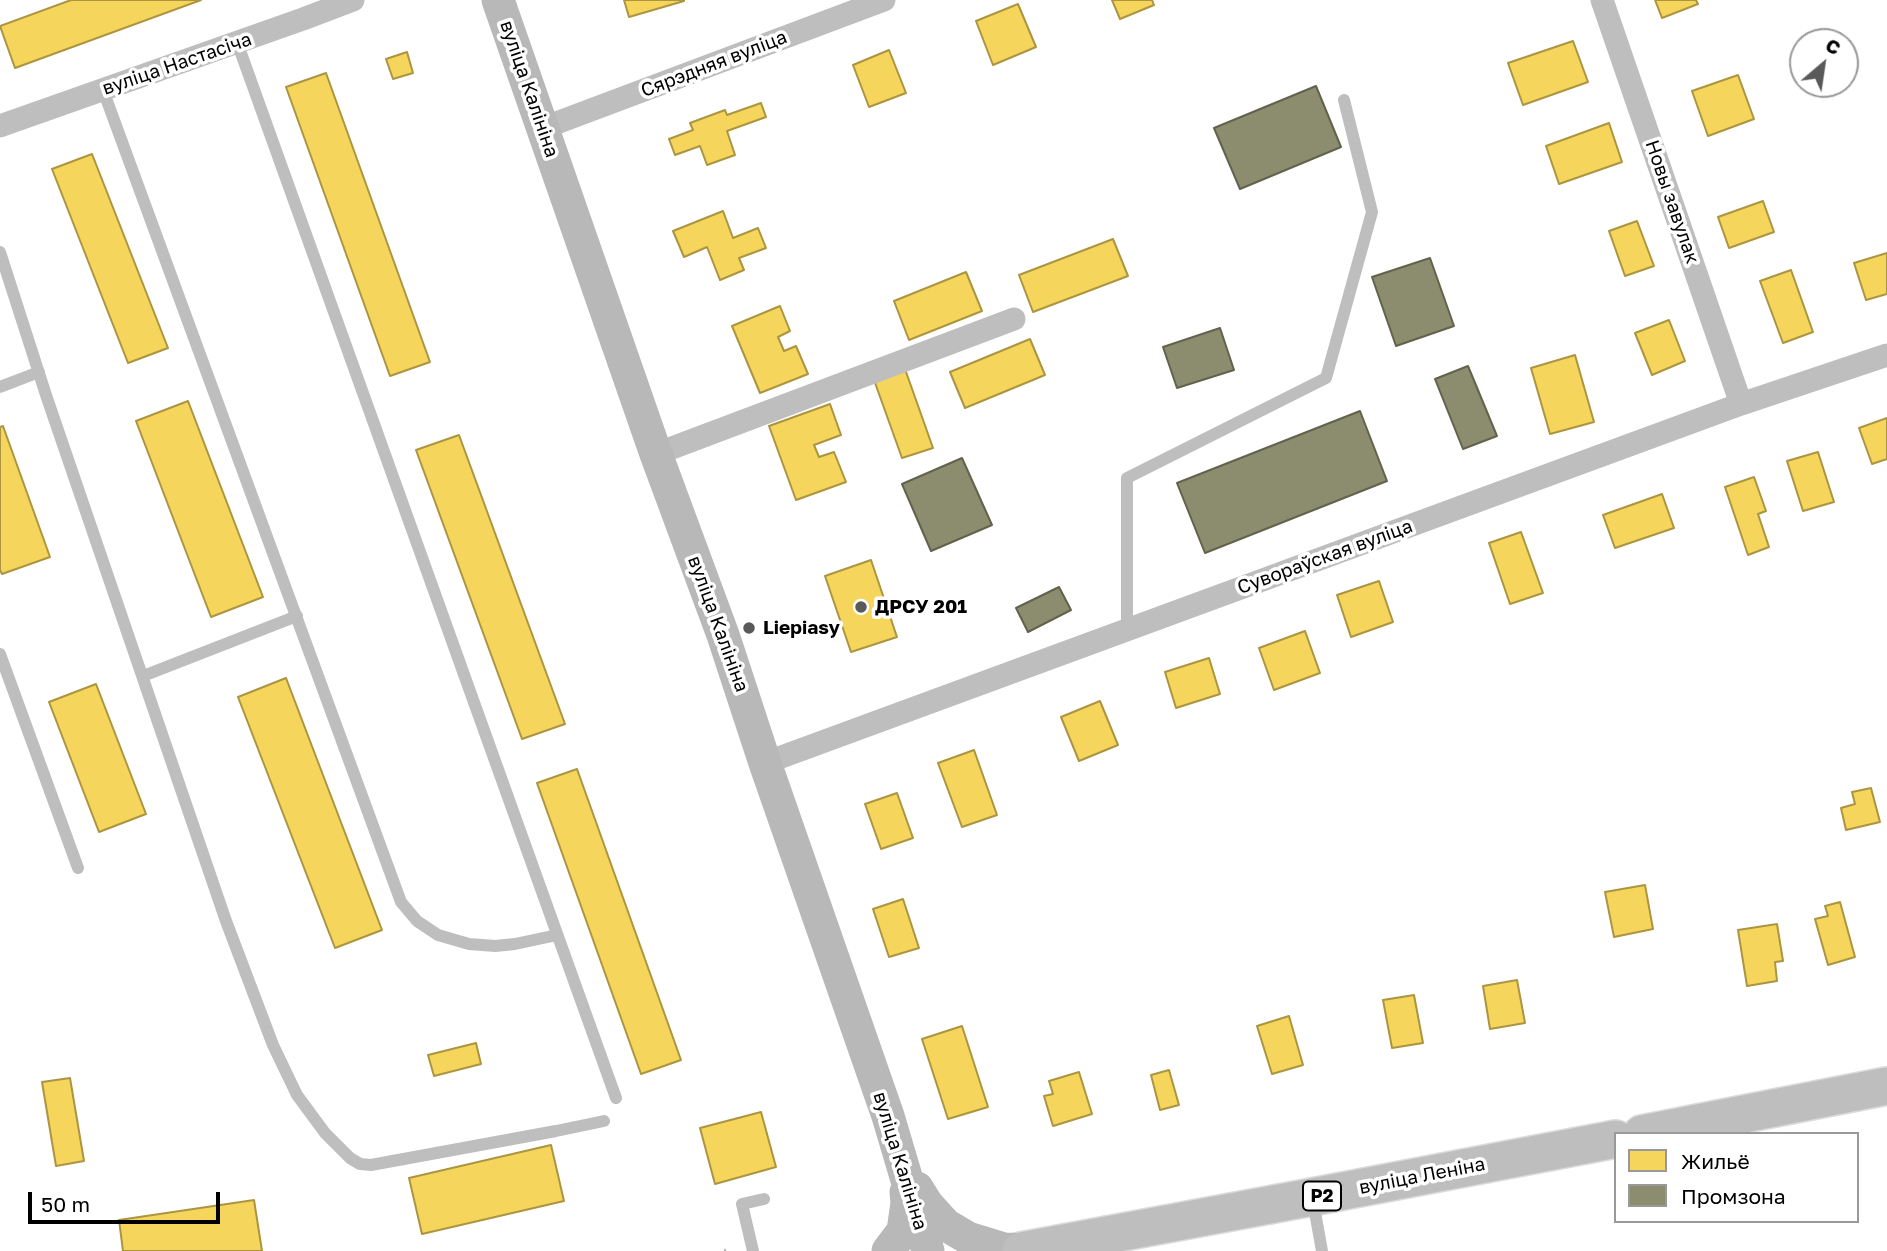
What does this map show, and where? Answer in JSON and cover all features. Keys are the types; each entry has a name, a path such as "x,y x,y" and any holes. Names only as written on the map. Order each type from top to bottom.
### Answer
{"main road":[{"path":"1652,1132 1887,1086"},
{"name":"вуліца Леніна","path":"1025,1250 1614,1139"}],"street":[{"name":"вуліца Настасіча","path":"0,126 353,0"},
{"name":"вуліца Калініна","path":"498,0 656,454 723,635 888,1116 928,1251"},
{"name":"Сярэдняя вуліца","path":"543,128 884,0"},
{"name":"Новы завулак","path":"1602,0 1741,404"},
{"path":"656,454 1014,319"},
{"name":"Сувораўская вуліца","path":"765,763 1741,404 1887,355"},
{"path":"903,1165 927,1204 946,1225 968,1238 1004,1249 1025,1250"},
{"path":"888,1251 903,1231 907,1203 903,1165"}],"lane":[{"path":"237,43 616,1098"},
{"path":"103,90 401,902 417,921 438,935 468,944 515,944 557,935"},
{"path":"1128,630 1126,478 1326,378 1372,212 1344,100"},
{"path":"0,252 226,921 273,1045 297,1095 326,1133 350,1158 360,1164 371,1165 604,1121"},
{"path":"0,387 39,372"},
{"path":"143,676 297,616"},
{"path":"0,654 78,868"},
{"path":"1312,1198 1322,1251"},
{"path":"753,1251 742,1203 764,1199"}],"building: Жильё":[{"path":"71,0 201,0 15,68 0,26"},
{"path":"624,0 684,0 684,1 629,17"},
{"path":"1112,0 1152,0 1154,5 1120,19"},
{"path":"1655,0 1696,0 1698,4 1662,18"},
{"path":"1018,4 1036,47 993,65 976,21"},
{"path":"1573,41 1588,82 1523,105 1508,63"},
{"path":"889,50 906,93 869,107 853,65"},
{"path":"407,52 413,73 393,79 386,59"},
{"path":"326,73 430,362 390,376 286,87"},
{"path":"1738,75 1754,119 1708,136 1692,91"},
{"path":"761,103 766,117 727,131 735,155 707,165 700,146 675,155 669,139 693,130 690,123 725,110 727,115"},
{"path":"1609,123 1622,162 1559,184 1546,146"},
{"path":"92,154 168,348 128,363 52,169"},
{"path":"1763,201 1774,232 1729,248 1718,217"},
{"path":"723,211 733,238 758,228 766,248 739,258 744,270 720,280 707,247 684,257 673,231"},
{"path":"1637,221 1654,266 1625,276 1609,231"},
{"path":"1113,239 1128,276 1033,312 1019,275"},
{"path":"1887,253 1887,294 1866,300 1854,263"},
{"path":"1791,270 1813,332 1783,343 1760,281"},
{"path":"966,272 982,311 909,340 894,301"},
{"path":"780,306 790,331 778,337 784,351 796,346 808,374 760,393 732,326"},
{"path":"1669,320 1685,361 1652,375 1635,333"},
{"path":"1030,339 1045,375 965,408 950,372"},
{"path":"1575,355 1594,422 1550,434 1531,368"},
{"path":"905,369 933,448 902,458 874,380"},
{"path":"188,401 263,597 211,617 136,421"},
{"path":"830,404 841,435 814,445 819,457 834,452 846,482 796,500 769,426"},
{"path":"1887,418 1887,459 1872,464 1859,428"},
{"path":"3,426 50,557 2,574 0,427"},
{"path":"459,435 565,724 522,739 416,450"},
{"path":"1818,452 1834,502 1803,511 1787,461"},
{"path":"1754,477 1766,511 1758,514 1769,547 1748,555 1725,487"},
{"path":"1662,494 1674,528 1615,548 1603,515"},
{"path":"1521,532 1543,593 1510,604 1489,543"},
{"name":"ДРСУ 201","path":"871,560 897,637 851,652 825,576"},
{"path":"1379,581 1393,622 1351,637 1337,595"},
{"path":"1305,631 1320,673 1274,690 1259,648"},
{"path":"1209,658 1220,694 1176,708 1165,672"},
{"path":"286,678 382,930 335,948 238,697"},
{"path":"96,684 146,814 99,832 49,702"},
{"path":"1100,701 1118,745 1079,761 1061,717"},
{"path":"974,750 997,815 962,827 938,763"},
{"path":"577,769 681,1060 641,1074 537,783"},
{"path":"1871,788 1880,822 1846,830 1841,808 1855,804 1852,792"},
{"path":"897,793 913,838 881,849 865,804"},
{"path":"1645,885 1653,929 1614,937 1605,892"},
{"path":"903,899 919,948 889,957 873,909"},
{"path":"1840,902 1855,957 1828,965 1815,919 1828,916 1825,906"},
{"path":"1777,924 1783,961 1775,962 1777,981 1747,986 1738,930"},
{"path":"1517,980 1525,1023 1490,1029 1483,986"},
{"path":"1414,995 1423,1043 1392,1048 1383,1000"},
{"path":"1289,1016 1303,1065 1272,1074 1257,1026"},
{"path":"962,1026 988,1107 948,1119 922,1039"},
{"path":"476,1043 481,1064 434,1076 428,1055"},
{"path":"1169,1070 1179,1105 1160,1110 1151,1075"},
{"path":"1079,1072 1092,1114 1053,1126 1044,1096 1053,1094 1049,1081"},
{"path":"70,1078 84,1161 56,1166 42,1082"},
{"path":"761,1112 776,1167 715,1184 700,1128"},
{"path":"551,1145 564,1201 422,1234 409,1178"},
{"path":"254,1200 262,1251 123,1251 119,1220"}],"building: Промзона":[{"path":"1316,86 1341,147 1240,189 1214,128"},
{"path":"1430,258 1454,326 1396,346 1372,277"},
{"path":"1220,328 1234,370 1177,388 1163,347"},
{"path":"1468,366 1497,436 1463,449 1435,379"},
{"path":"1360,411 1387,481 1205,553 1177,483"},
{"path":"962,458 992,525 931,551 902,484"},
{"path":"1059,587 1071,610 1028,632 1016,608"}],"place":[{"name":"ДРСУ 201","path":"861,607"},
{"name":"Liepiasy","path":"749,628"}]}
